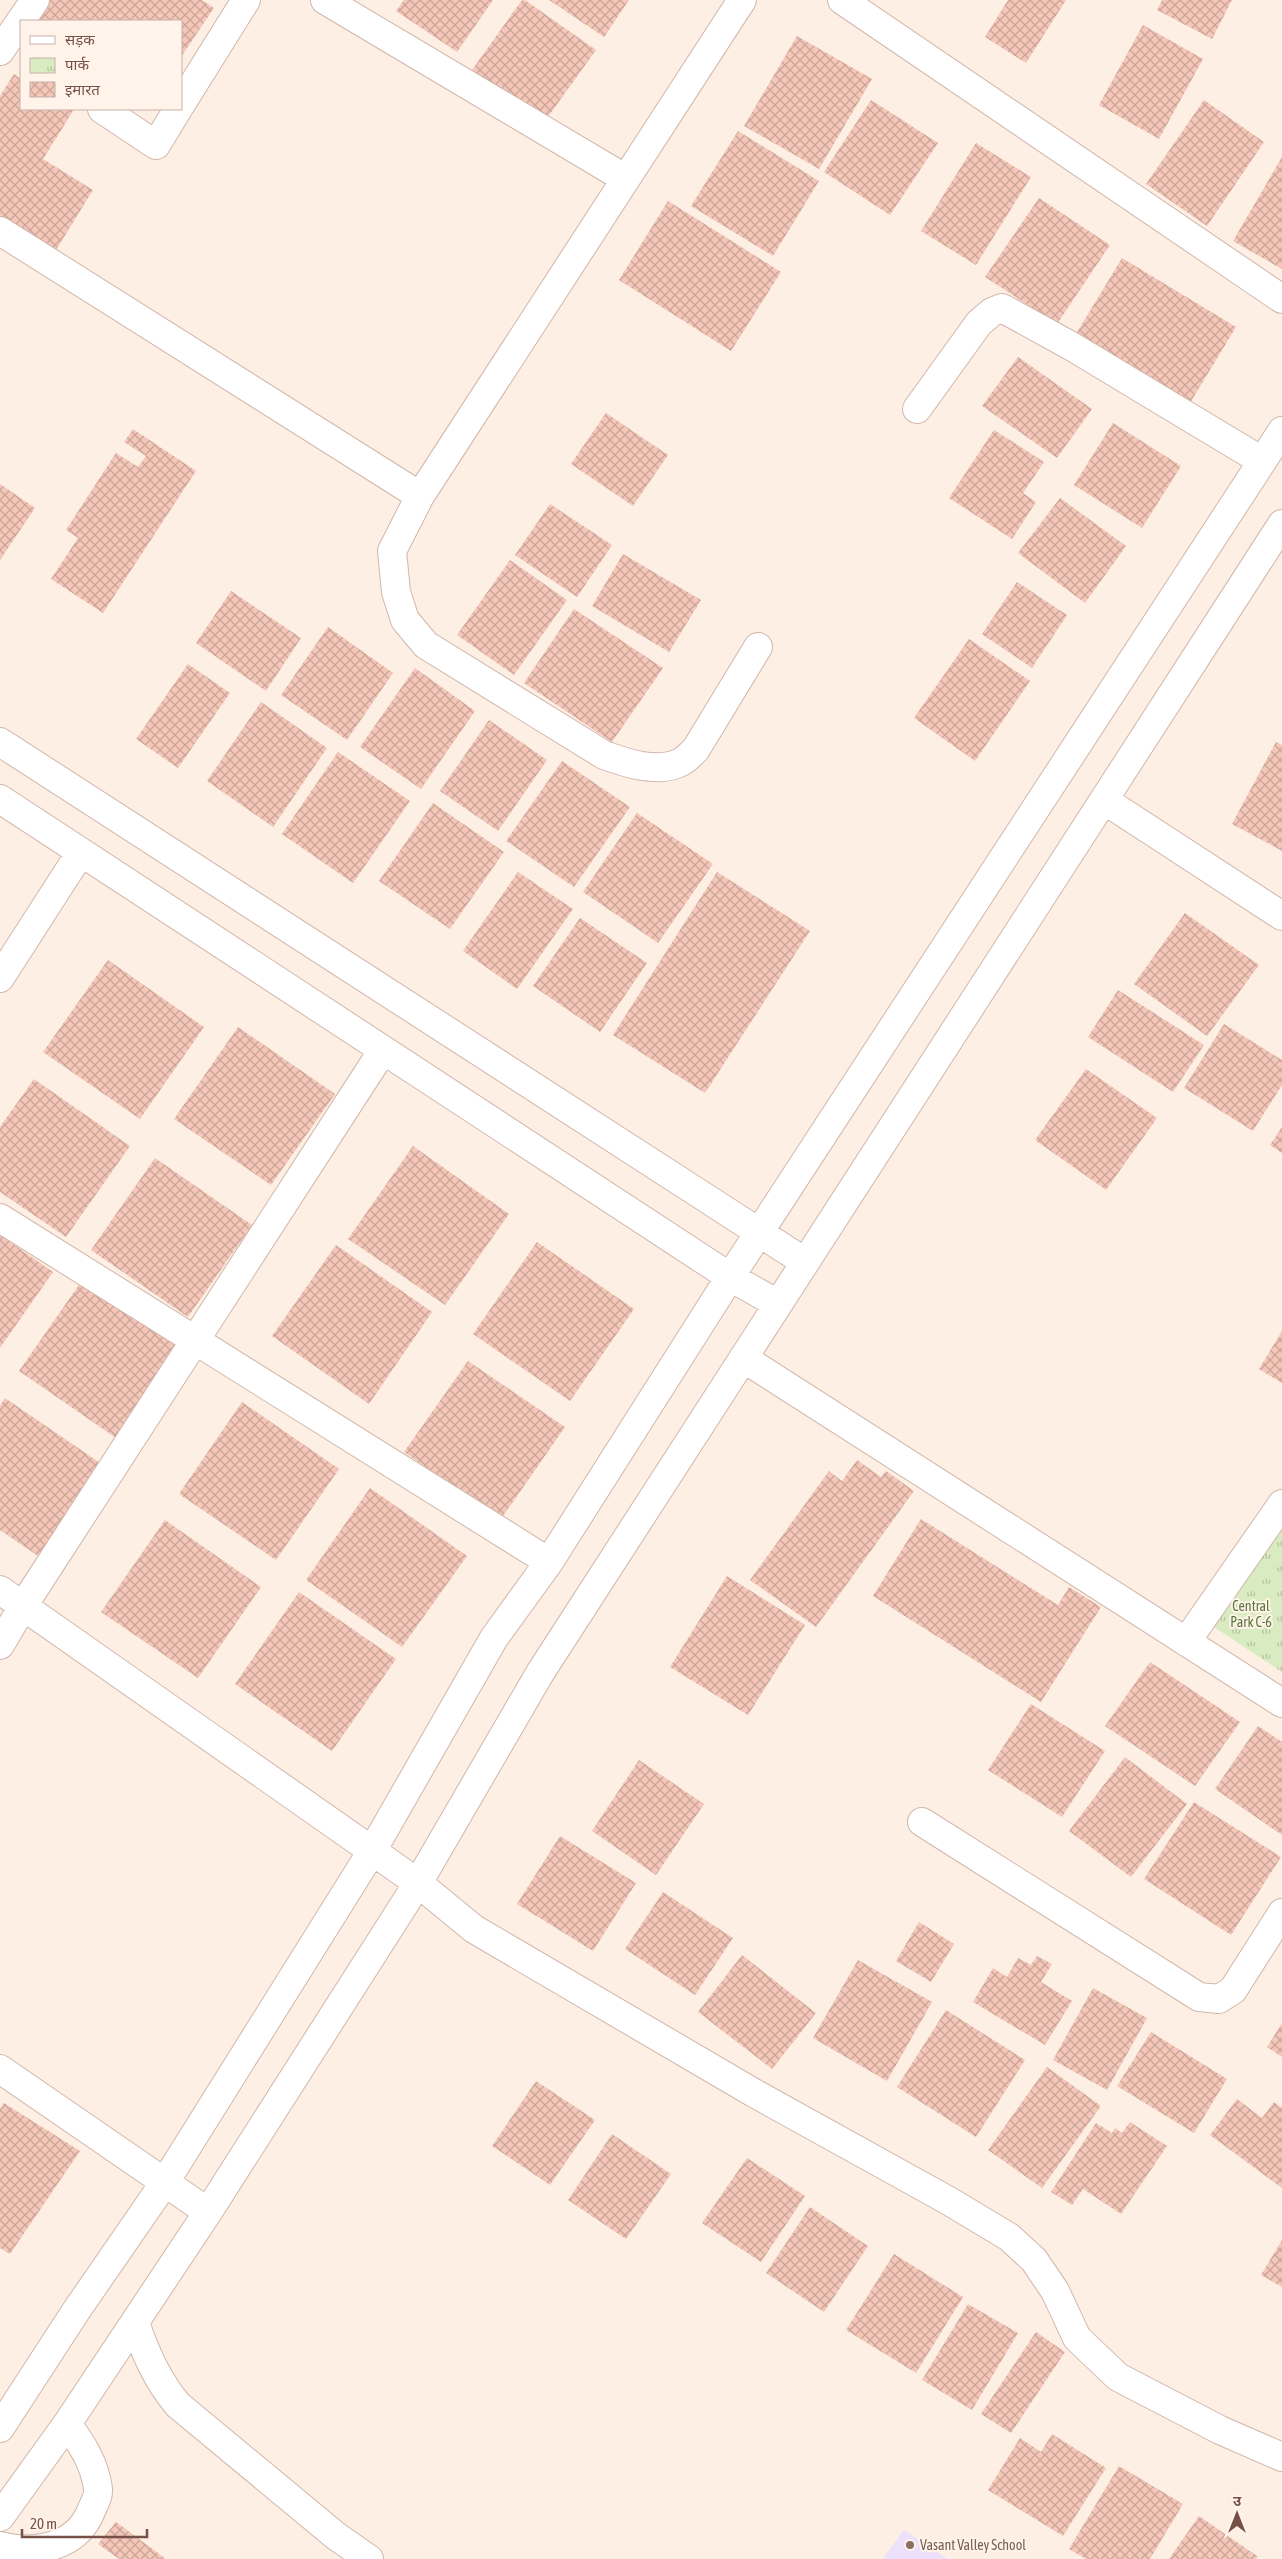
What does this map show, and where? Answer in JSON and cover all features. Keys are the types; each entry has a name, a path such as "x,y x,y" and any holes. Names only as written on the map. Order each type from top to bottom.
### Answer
{"street":[{"path":"23,20 35,0"},
{"path":"182,102 246,0"},
{"path":"742,0 420,496 392,550 396,592 405,620 426,645 604,755 638,765 663,767 682,762 696,749 758,647"},
{"path":"842,0 1282,299"},
{"path":"336,3 626,179"},
{"path":"6,48 20,25"},
{"path":"104,110 156,145 177,110"},
{"path":"0,232 420,496"},
{"path":"917,409 979,323 992,312 1002,308 1071,346 1262,461"},
{"path":"0,2428 76,2311 165,2182 372,1851 494,1638 549,1562 730,1277 1282,431"},
{"path":"0,2517 67,2424 208,2212 418,1883 540,1673 1282,524"},
{"path":"0,742 758,1234 805,1262"},
{"path":"0,799 730,1277 778,1304"},
{"path":"1104,800 1282,916"},
{"path":"0,978 81,852"},
{"path":"0,1644 22,1606 383,1050"},
{"path":"0,1218 196,1339 549,1562"},
{"path":"744,1358 1282,1702"},
{"path":"1186,1642 1282,1504"},
{"path":"0,1590 418,1883 474,1929 754,2093 949,2201 1009,2237 1034,2260 1055,2291 1077,2338 1118,2378 1220,2430 1282,2457"},
{"path":"922,1822 1198,1997 1219,1999 1234,1990 1282,1913"},
{"path":"0,2069 208,2212"},
{"path":"135,2322 147,2358 165,2389 178,2405 336,2536 369,2559"},
{"path":"0,2546 14,2550 40,2549 67,2541 86,2524 98,2492 94,2469 84,2447 67,2424"}],"shaded area":[{"name":"Vasant Valley School","path":"904,2530 948,2559 883,2559"}],"green space":[{"name":"Central Park C-6","path":"1282,1514 1282,1672 1208,1623"}],"building":[{"path":"47,0 202,0 214,8 182,56 182,20 34,20"},
{"path":"404,0 493,0 457,52 396,11"},
{"path":"522,0 525,0 596,50 545,121 472,70"},
{"path":"549,0 629,0 604,37"},
{"path":"1008,0 1066,0 1026,63 985,37"},
{"path":"1162,0 1232,0 1212,39 1157,10"},
{"path":"1143,25 1203,59 1159,139 1099,105"},
{"path":"797,36 872,79 819,169 744,126"},
{"path":"14,74 20,78 20,110 73,111 43,159 93,190 53,255 0,222 0,96"},
{"path":"871,100 938,143 890,215 824,172"},
{"path":"1204,100 1264,142 1207,226 1146,184"},
{"path":"738,131 819,181 773,256 691,206"},
{"path":"976,143 1031,177 976,265 921,231"},
{"path":"1282,157 1282,269 1233,241"},
{"path":"1039,198 1110,245 1057,324 985,277"},
{"path":"668,201 781,272 731,351 619,280"},
{"path":"1122,258 1236,327 1187,408 1073,339"},
{"path":"1018,357 1092,409 1057,458 982,406"},
{"path":"606,413 668,455 633,506 571,464"},
{"path":"1113,423 1181,466 1142,528 1074,485"},
{"path":"133,429 196,471 103,613 51,579 78,538 66,530 116,453 138,467 146,456 124,442"},
{"path":"994,430 1044,462 1023,493 1036,502 1012,539 949,498"},
{"path":"0,484 35,508 0,560"},
{"path":"1060,498 1126,546 1085,603 1018,553"},
{"path":"550,504 612,545 577,597 515,555"},
{"path":"623,554 701,600 669,652 592,606"},
{"path":"510,560 567,600 514,675 457,635"},
{"path":"1017,582 1067,615 1032,668 982,634"},
{"path":"231,591 301,638 266,691 196,643"},
{"path":"574,609 663,668 612,742 524,683"},
{"path":"328,627 393,673 347,740 281,695"},
{"path":"969,639 1030,681 975,761 914,718"},
{"path":"188,664 230,693 178,768 136,739"},
{"path":"415,668 475,711 421,789 360,747"},
{"path":"261,702 327,748 273,827 207,781"},
{"path":"489,720 547,760 498,831 440,791"},
{"path":"1276,742 1282,745 1282,851 1232,824"},
{"path":"338,752 410,801 353,883 282,834"},
{"path":"562,761 630,807 574,887 506,841"},
{"path":"433,803 504,852 450,929 379,881"},
{"path":"637,813 713,864 658,943 583,892"},
{"path":"518,872 573,909 517,989 463,951"},
{"path":"717,872 810,931 705,1093 613,1035"},
{"path":"1185,913 1259,965 1207,1036 1134,984"},
{"path":"580,918 647,963 600,1032 533,986"},
{"path":"108,960 204,1027 140,1119 43,1052"},
{"path":"1118,990 1204,1045 1173,1092 1088,1037"},
{"path":"1224,1024 1282,1060 1282,1085 1253,1131 1184,1088"},
{"path":"238,1027 335,1094 271,1185 174,1119"},
{"path":"1086,1069 1157,1118 1106,1190 1035,1140"},
{"path":"34,1079 130,1146 66,1237 0,1192 0,1127"},
{"path":"1282,1127 1282,1153 1270,1145"},
{"path":"413,1146 509,1214 445,1305 348,1239"},
{"path":"155,1158 252,1225 188,1317 91,1250"},
{"path":"0,1235 53,1272 0,1348"},
{"path":"537,1242 634,1309 570,1401 473,1334"},
{"path":"336,1245 432,1312 369,1404 272,1336"},
{"path":"83,1279 179,1346 116,1438 19,1371"},
{"path":"1282,1331 1282,1383 1259,1369"},
{"path":"468,1361 565,1427 501,1519 404,1452"},
{"path":"5,1398 103,1465 38,1556 0,1530 0,1406"},
{"path":"242,1402 339,1469 276,1560 179,1494"},
{"path":"857,1460 881,1477 886,1471 914,1491 816,1627 750,1580 829,1471 842,1481"},
{"path":"370,1488 467,1556 402,1647 306,1580"},
{"path":"921,1519 1058,1605 1069,1587 1101,1607 1041,1702 873,1596"},
{"path":"165,1520 261,1587 198,1678 101,1612"},
{"path":"727,1576 805,1625 748,1715 670,1667"},
{"path":"299,1592 396,1659 332,1751 235,1684"},
{"path":"1150,1662 1240,1722 1195,1786 1105,1726"},
{"path":"1031,1704 1105,1751 1062,1817 988,1770"},
{"path":"1258,1726 1282,1742 1282,1835 1215,1789"},
{"path":"1125,1757 1187,1804 1131,1877 1069,1831"},
{"path":"639,1760 704,1804 656,1875 592,1831"},
{"path":"1194,1802 1281,1857 1231,1935 1144,1879"},
{"path":"560,1836 636,1883 593,1951 517,1904"},
{"path":"663,1892 733,1938 695,1995 625,1949"},
{"path":"919,1922 954,1944 931,1982 896,1961"},
{"path":"742,1955 816,2013 772,2069 698,2012"},
{"path":"1037,1956 1052,1964 1041,1982 1072,2001 1045,2045 973,2002 993,1968 1007,1977 1018,1958 1031,1965"},
{"path":"858,1960 932,2002 887,2081 813,2038"},
{"path":"1093,1988 1147,2018 1107,2090 1053,2060"},
{"path":"946,2010 1025,2060 976,2137 897,2087"},
{"path":"1282,2023 1282,2057 1267,2047"},
{"path":"1151,2032 1227,2079 1194,2133 1117,2086"},
{"path":"1047,2067 1101,2106 1042,2188 988,2150"},
{"path":"536,2081 595,2120 550,2185 492,2146"},
{"path":"1237,2099 1262,2118 1274,2102 1282,2108 1282,2188 1210,2135"},
{"path":"4,2103 80,2151 10,2254 0,2248 0,2109"},
{"path":"1130,2122 1167,2146 1121,2214 1083,2189 1072,2205 1051,2192 1096,2123 1112,2133 1115,2128 1122,2133"},
{"path":"612,2134 671,2174 626,2239 568,2200"},
{"path":"747,2158 805,2196 761,2262 702,2223"},
{"path":"810,2207 868,2246 824,2312 766,2273"},
{"path":"1282,2240 1282,2287 1261,2275"},
{"path":"894,2254 963,2297 916,2373 846,2330"},
{"path":"968,2304 1018,2333 972,2410 922,2380"},
{"path":"1036,2332 1065,2352 1011,2433 981,2414"},
{"path":"1052,2434 1106,2468 1063,2536 988,2490 1020,2438 1041,2452"},
{"path":"1119,2466 1183,2504 1150,2559 1086,2559 1069,2549"},
{"path":"1199,2516 1257,2556 1256,2559 1169,2559"},
{"path":"116,2522 166,2559 119,2559 98,2544"}],"place":[{"name":"Vasant Valley School","path":"910,2545"}]}
